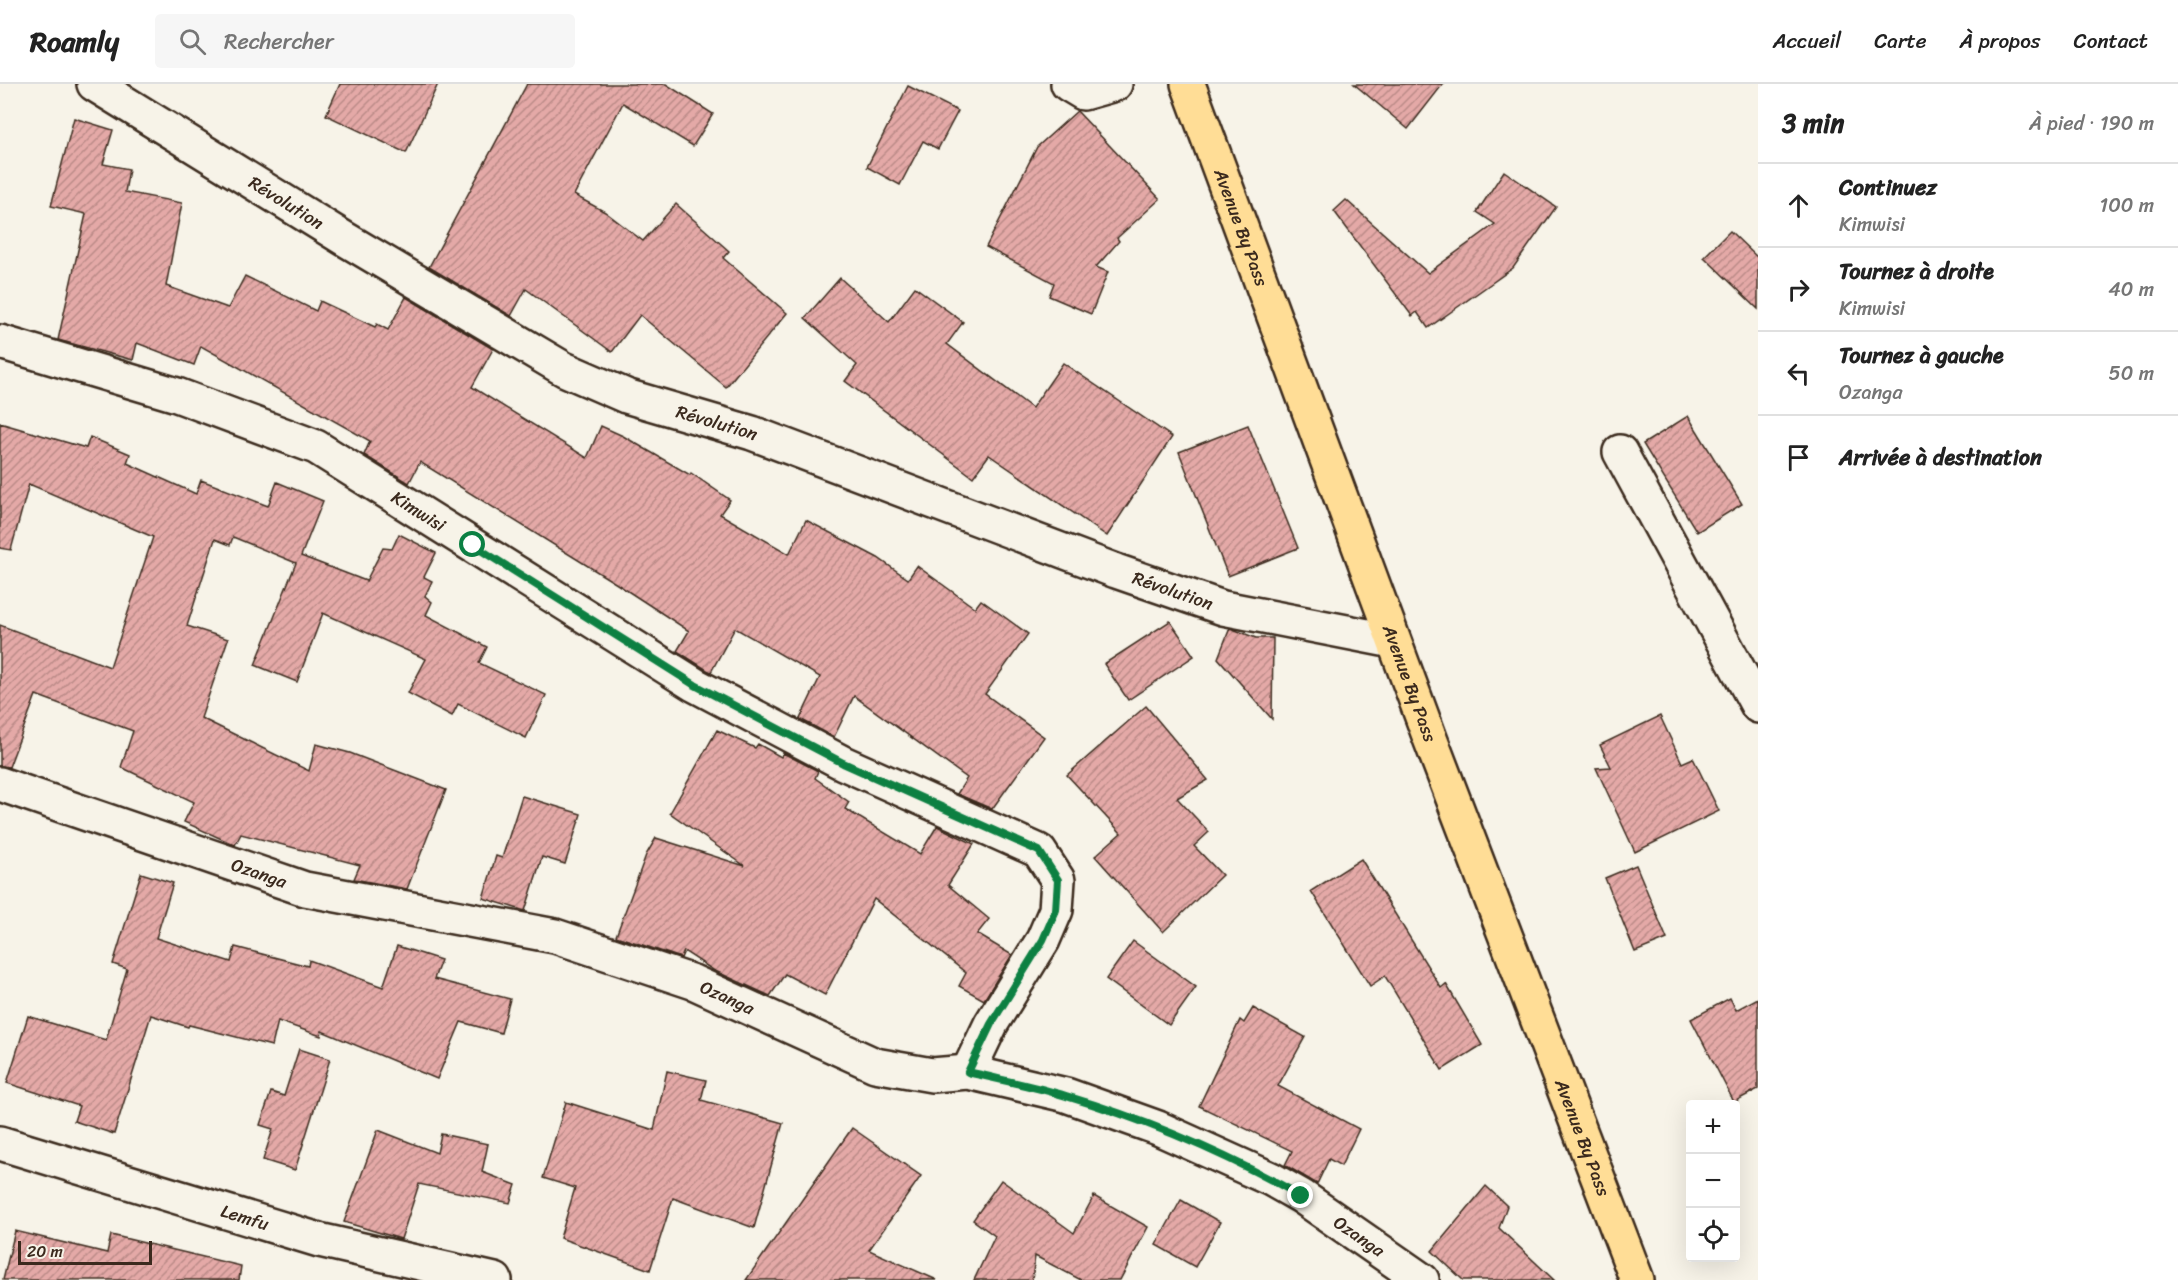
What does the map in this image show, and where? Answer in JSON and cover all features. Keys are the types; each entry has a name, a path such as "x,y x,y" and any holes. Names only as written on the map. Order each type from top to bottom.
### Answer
{"highway":[{"name":"Avenue By Pass","path":"1188,84 1393,641 1637,1280"}],"street":[{"name":"Révolution","path":"94,84 554,363 605,387 626,396 752,433 1116,572 1222,608 1393,641"},
{"path":"1068,84 1083,93 1115,84"},
{"name":"Kimwisi","path":"0,342 177,395 316,447 695,685 843,763 1039,851 1058,880 1056,910 1043,940 991,1024 968,1072"},
{"path":"1620,452 1758,706"},
{"name":"Ozanga","path":"0,784 305,889 555,936 693,982 874,1065 932,1075 968,1072 1066,1095 1158,1128 1271,1179 1301,1196 1422,1280"},
{"name":"Lemfu","path":"0,1143 319,1240 495,1280"}],"building":[{"path":"340,84 438,84 406,153 326,115"},
{"path":"527,84 666,84 713,114 693,146 623,103 574,195 605,212 643,241 676,204 729,251 723,258 787,313 726,387 640,315 612,352 526,289 511,316 429,267"},
{"path":"1354,84 1443,84 1408,129"},
{"path":"908,86 958,111 938,149 923,141 900,185 867,167"},
{"path":"1077,111 1160,199 1117,238 1119,241 1096,267 1108,272 1091,314 1049,296 1054,283 986,247 1037,147"},
{"path":"74,118 113,130 103,164 129,169 125,192 182,203 166,286 228,308 245,276 316,311 320,301 375,327 377,324 388,330 406,297 493,349 472,387 587,458 601,426 623,436 690,475 691,473 730,500 720,514 789,554 806,520 878,558 908,579 917,566 975,608 981,600 1028,634 985,694 1044,737 992,809 957,794 967,778 854,696 834,737 800,719 820,677 735,628 711,672 707,670 677,651 689,631 617,584 420,462 409,483 364,455 370,441 201,346 194,365 137,343 133,360 58,340 86,214 51,206"},
{"path":"1504,171 1556,207 1513,268 1428,328 1417,312 1412,316 1334,211 1346,200 1428,273 1495,224 1477,212"},
{"path":"1730,231 1758,258 1758,309 1704,257"},
{"path":"840,278 889,322 915,287 963,322 947,344 1032,408 1063,363 1172,437 1107,536 989,455 973,477 845,381 857,365 805,318"},
{"path":"1688,416 1742,504 1697,532 1643,444"},
{"path":"0,423 86,448 90,437 130,454 127,463 196,494 201,480 268,506 277,482 323,501 301,556 366,581 383,548 392,549 399,534 436,553 424,577 432,581 425,596 432,602 426,615 487,647 479,663 546,695 526,738 458,704 452,716 408,693 426,659 323,613 297,682 255,665 296,563 233,537 230,545 215,539 187,626 228,639 201,718 309,771 316,744 350,753 446,790 407,889 354,879 360,865 241,834 235,845 184,822 194,802 121,767 133,731 36,695 9,767 0,766 0,625 110,667 153,537 29,484 11,550 0,548"},
{"path":"1248,425 1298,548 1228,576 1179,452"},
{"path":"1170,621 1194,656 1128,700 1104,664"},
{"path":"1230,628 1256,638 1273,638 1272,719 1218,658"},
{"path":"1146,706 1208,780 1177,798 1209,832 1194,846 1222,875 1163,932 1095,856 1121,833 1067,775"},
{"path":"1660,716 1682,763 1693,758 1719,811 1635,852 1596,768 1611,767 1600,745"},
{"path":"717,730 755,748 758,744 781,757 783,753 818,771 815,778 849,802 845,809 920,854 937,826 974,844 948,885 989,919 977,934 1012,955 984,1000 959,986 966,973 874,899 825,995 785,974 770,996 713,970 684,951 681,958 616,936 646,855 656,838 745,866 670,813"},
{"path":"522,796 581,814 565,864 542,857 525,911 483,898 496,856 502,858"},
{"path":"1361,859 1441,988 1446,984 1482,1045 1442,1070 1385,976 1370,986 1311,891"},
{"path":"1636,865 1667,939 1635,952 1605,878"},
{"path":"141,873 173,883 156,938 231,962 235,947 308,966 309,960 383,987 397,946 441,960 434,979 510,999 501,1033 461,1022 437,1079 322,1031 321,1036 278,1021 272,1046 189,1025 188,1027 151,1015 114,1134 74,1121 79,1106 7,1083 28,1016 106,1040 127,969 113,964"},
{"path":"1133,941 1196,987 1169,1025 1106,979"},
{"path":"1730,998 1736,1010 1758,998 1758,1089 1738,1100 1733,1100 1691,1019"},
{"path":"1253,1008 1305,1037 1278,1086 1359,1129 1341,1166 1329,1159 1317,1184 1285,1165 1292,1151 1199,1106 1240,1020 1244,1023"},
{"path":"299,1049 330,1059 295,1170 263,1160 273,1129 260,1125 271,1092 284,1096"},
{"path":"667,1071 706,1080 701,1100 783,1123 754,1228 673,1198 650,1270 560,1238 575,1188 543,1178 566,1102 654,1130"},
{"path":"852,1128 921,1176 869,1250 937,1280 746,1280"},
{"path":"378,1130 437,1153 441,1134 488,1144 482,1172 516,1185 510,1203 419,1184 401,1239 344,1222"},
{"path":"1001,1180 1074,1233 1094,1196 1148,1227 1120,1280 1081,1280 1035,1256 1032,1280 974,1280 995,1236 973,1220"},
{"path":"1486,1186 1507,1206 1499,1228 1554,1280 1463,1280 1432,1251"},
{"path":"1181,1200 1220,1222 1195,1267 1156,1245"},
{"path":"15,1231 107,1253 111,1235 241,1266 239,1280 3,1280"}],"route":[{"path":"473,545 695,685 843,763 1039,851 1058,880 1056,910 1043,940 991,1024 968,1072 1066,1095 1158,1128 1271,1179 1301,1196"}]}
